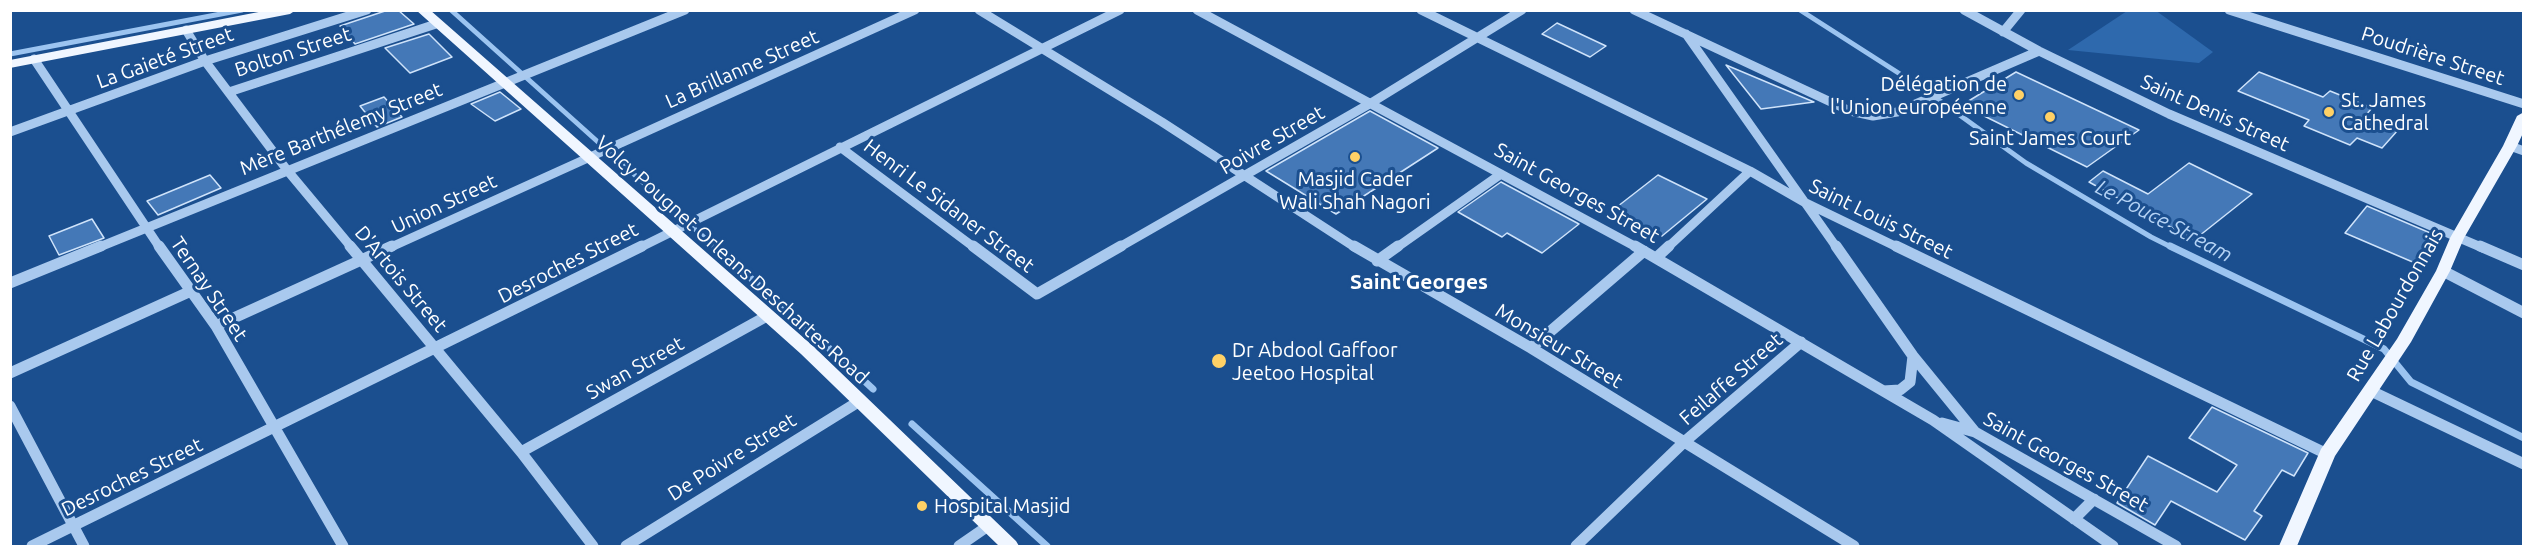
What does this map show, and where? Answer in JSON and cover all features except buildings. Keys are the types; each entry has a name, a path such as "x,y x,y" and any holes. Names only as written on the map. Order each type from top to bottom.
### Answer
{"main road":[{"path":"10,64 290,10"},
{"name":"Volcy Pougnet Orleans Deschartes Road","path":"422,11 670,232 807,350 858,402 1010,546"},
{"name":"Rue Labourdonnais","path":"2288,546 2327,454 2403,342 2442,271 2457,238 2517,148 2523,117"}],"street":[{"name":"La Gaieté Street","path":"10,132 205,61 367,10"},
{"name":"Mère Barthélemy Street","path":"10,283 685,10"},
{"name":"La Brillanne Street","path":"588,158 915,10"},
{"name":"Monsieur Street","path":"979,10 1043,48 1377,261 1531,348 1854,546"},
{"name":"Desroches Street","path":"32,546 436,350 840,147 1120,10"},
{"name":"Saint Georges Street","path":"1197,10 1644,251 1801,342 1933,420 2113,546"},
{"name":"Saint Louis Street","path":"1421,10 1750,171 1804,202 2327,454"},
{"name":"Poivre Street","path":"1037,294 1371,104 1522,10"},
{"path":"1634,10 1862,114 1887,115 1953,90 2039,51"},
{"name":"Saint Denis Street","path":"1964,10 2039,51 2169,114 2523,265"},
{"path":"2003,32 2021,10"},
{"name":"Poudrière Street","path":"2229,10 2523,104"},
{"name":"Bolton Street","path":"229,92 436,24"},
{"name":"D'Artois Street","path":"186,30 205,61 287,170 521,452 593,546"},
{"path":"1686,34 1913,356 1975,432"},
{"name":"Ternay Street","path":"34,59 146,228 216,326 272,428 343,546"},
{"name":"Henri Le Sidaner Street","path":"840,147 1037,294"},
{"name":"Union Street","path":"216,326 588,158"},
{"path":"1656,258 1750,171"},
{"path":"1377,261 1501,174"},
{"path":"1531,348 1644,251"},
{"path":"2442,271 2523,313"},
{"path":"10,373 191,291"},
{"name":"Swan Street","path":"521,452 767,316"},
{"name":"Feilaffe Street","path":"1576,546 1683,443 1801,342"},
{"path":"1883,391 1900,390 1910,382 1913,356"},
{"path":"2371,391 2523,464"},
{"name":"De Poivre Street","path":"626,546 858,402"},
{"path":"10,406 75,525 84,546"},
{"name":"Saint Georges Street","path":"1933,420 1975,432 2176,546"},
{"path":"2074,519 2094,499"},
{"path":"959,546 988,526"}],"shaded area":[{"path":"2155,10 2213,52 2199,63 2068,50 2127,11"}],"waterway":[{"path":"10,54 242,10"},
{"path":"451,10 716,248"},
{"name":"Le Pouce Stream","path":"1800,10 1925,90 2026,163 2173,248"},
{"path":"715,246 815,336"},
{"name":"Le Pouce Stream","path":"2170,246 2384,349 2411,382 2524,438"},
{"path":"829,348 832,352"},
{"path":"846,364 873,389"},
{"path":"912,424 1047,546"}],"place":[{"name":"Délégation de l'Union européenne","path":"2019,95"},
{"name":"St. James Cathedral","path":"2329,112"},
{"name":"Saint James Court","path":"2050,117"},
{"name":"Masjid Cader Wali Shah Nagori","path":"1355,157"},
{"name":"Dr Abdool Gaffoor Jeetoo Hospital","path":"1219,361"},
{"name":"Hospital Masjid","path":"922,506"}],"district":[{"name":"Saint Georges","path":"1419,282"}]}
